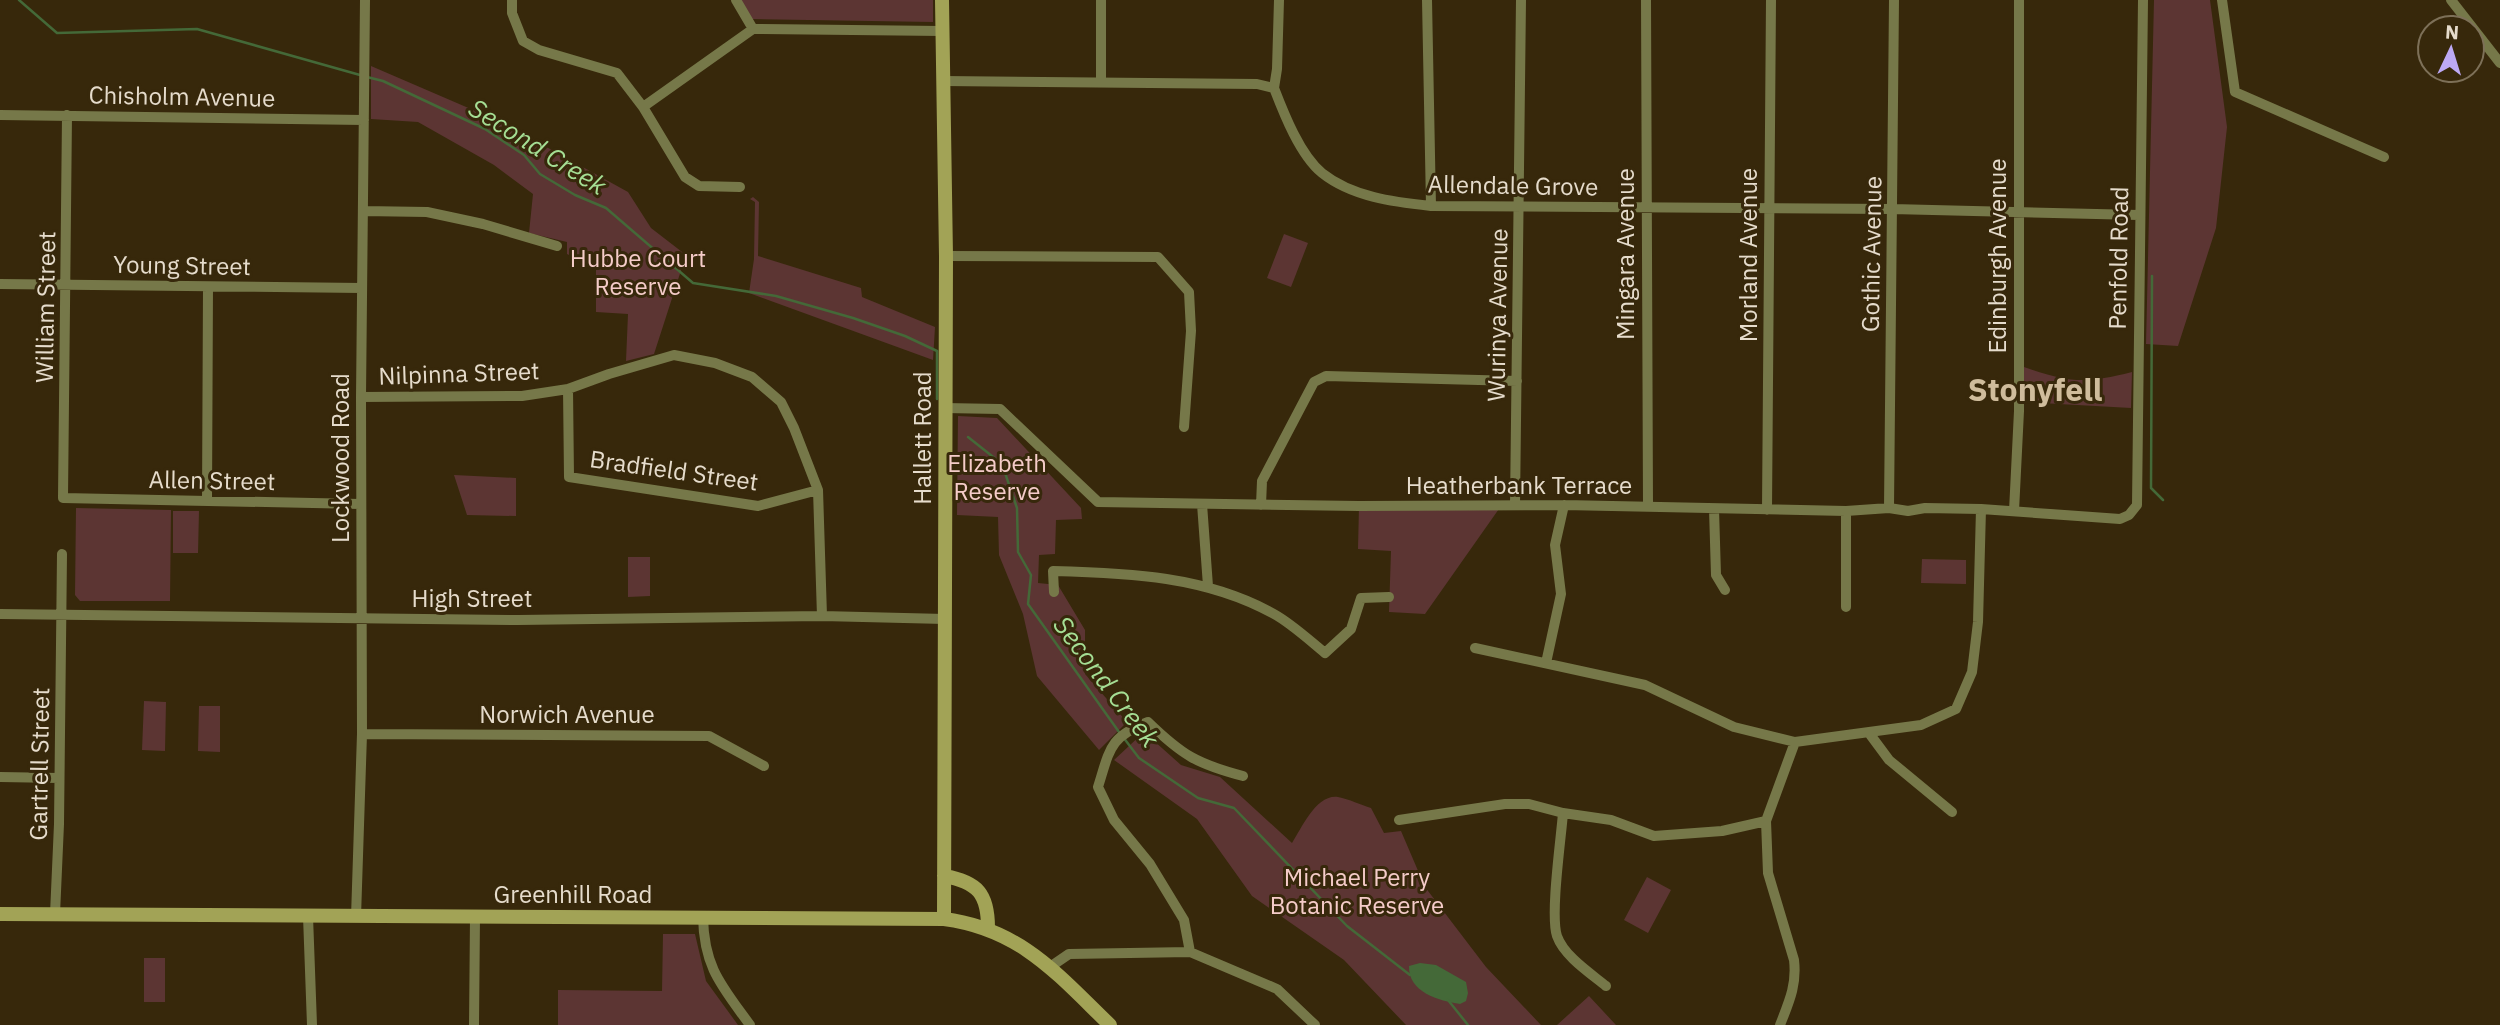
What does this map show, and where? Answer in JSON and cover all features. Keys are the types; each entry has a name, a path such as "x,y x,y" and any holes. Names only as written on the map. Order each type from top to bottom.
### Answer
{"main road":[{"name":"Hallett Road","path":"942,0 946,256 944,919"},
{"path":"944,876 957,878 980,892 986,901 988,928"},
{"name":"Greenhill Road","path":"0,914 944,919 988,928 1020,943 1050,967 1110,1025"}],"street":[{"name":"Lockwood Road","path":"356,917 362,734 360,504 365,0"},
{"path":"512,0 512,13 523,41 539,50 617,73 643,107 685,177 699,186 740,187"},
{"path":"736,0 753,29"},
{"path":"1101,0 1101,81"},
{"path":"943,81 1257,84 1274,88 1278,69 1279,0"},
{"path":"1427,0 1431,206"},
{"name":"Wurinya Avenue","path":"1515,505 1521,0"},
{"name":"Mingara Avenue","path":"1646,0 1648,507"},
{"name":"Morland Avenue","path":"1767,510 1771,0"},
{"name":"Gothic Avenue","path":"1889,508 1894,0"},
{"name":"Edinburgh Avenue","path":"2014,511 2019,411 2019,0"},
{"name":"Penfold Road","path":"2129,515 2137,505 2143,0"},
{"path":"2222,0 2235,92 2384,157"},
{"path":"2451,0 2500,62"},
{"path":"643,107 753,29 942,31"},
{"name":"Allendale Grove","path":"1274,88 1287,122 1321,172 1350,189 1390,202 1431,206 1892,209 2139,215"},
{"name":"Chisholm Avenue","path":"0,115 364,120"},
{"name":"William Street","path":"63,498 67,115"},
{"path":"363,211 427,212 483,224 557,246"},
{"path":"946,256 1158,257 1189,292 1191,331 1184,427"},
{"name":"Young Street","path":"0,284 362,288"},
{"path":"207,500 208,287"},
{"name":"Nilpinna Street","path":"361,397 522,396 568,389 674,355 715,363 752,377 780,402 794,428 818,490 822,616"},
{"path":"1261,505 1262,481 1314,382 1326,376 1517,381"},
{"name":"Bradfield Street","path":"568,389 569,477 758,506 818,490"},
{"name":"Heatherbank Terrace","path":"944,408 1000,409 1040,444 1098,502 1564,505 1846,511 1889,508 1908,511 1925,508 1981,509 2120,519 2129,515"},
{"name":"Allen Street","path":"63,498 360,504"},
{"path":"1202,504 1208,586"},
{"path":"1546,663 1561,594 1555,545 1564,505"},
{"path":"1714,509 1716,575 1725,590"},
{"path":"1475,648 1645,685 1734,727 1795,742 1921,725 1956,709 1972,672 1978,622 1981,509"},
{"path":"1846,511 1846,607"},
{"name":"Gartrell Street","path":"55,914 60,778 62,554"},
{"path":"1054,592 1053,571 1123,573 1208,586 1274,614 1325,653 1351,629 1361,598 1389,597"},
{"name":"High Street","path":"0,614 518,620 822,616 945,619"},
{"path":"1190,952 1184,920 1150,864 1114,820 1098,787 1110,749 1117,739 1127,730 1149,722 1175,748 1209,767 1243,776"},
{"path":"1869,733 1889,761 1952,812"},
{"name":"Norwich Avenue","path":"362,734 709,736 764,766"},
{"path":"1780,1025 1795,987 1796,975 1768,873 1766,821 1795,742"},
{"path":"0,777 60,778"},
{"path":"1399,820 1505,804 1528,804 1563,813 1611,820 1654,836 1722,831 1766,821"},
{"path":"1563,813 1555,917 1557,936 1564,949 1606,986"},
{"path":"309,916 312,1025"},
{"path":"474,1025 475,917"},
{"path":"703,918 705,946 715,977 750,1025"},
{"path":"1050,967 1069,954 1190,952 1277,989 1315,1025"}],"green space":[{"path":"740,0 933,0 933,22 751,19"},
{"path":"2154,0 2210,0 2227,127 2216,228 2178,346 2146,344"},
{"name":"Hubbe Court Reserve","path":"371,66 501,122 628,192 651,228 686,255 654,354 626,361 628,314 596,312 596,268 567,254 567,242 529,233 533,194 494,165 418,122 371,119"},
{"path":"753,197 759,202 758,256 861,288 862,297 935,327 933,360 749,293 754,259 755,202 750,199"},
{"path":"1284,234 1308,243 1291,287 1267,278"},
{"path":"2024,367 2077,380 2101,379 2132,372 2131,408 2024,402"},
{"name":"Elizabeth Reserve","path":"958,416 997,418 1081,508 1082,519 1056,520 1055,554 1039,555 1038,583 1058,585 1085,630 1085,674 1127,722 1099,750 1037,676 1023,614 999,555 998,517 957,515"},
{"path":"454,475 516,478 516,516 467,515"},
{"path":"1359,506 1501,506 1425,614 1389,612 1391,551 1358,549"},
{"path":"76,508 171,510 170,601 80,601 75,595"},
{"path":"173,511 199,511 198,553 173,553"},
{"path":"628,557 650,557 650,596 628,597"},
{"path":"1922,559 1966,560 1966,584 1921,583"},
{"path":"144,701 166,702 165,751 142,750"},
{"path":"199,706 220,706 220,752 198,751"},
{"name":"Michael Perry Botanic Reserve","path":"1144,732 1181,765 1220,777 1292,843 1310,813 1323,801 1338,797 1371,808 1384,833 1401,831 1425,887 1486,967 1541,1025 1406,1025 1344,960 1252,896 1197,819 1114,760"},
{"path":"1647,877 1671,890 1648,933 1624,920"},
{"path":"663,934 695,934 706,981 738,1025 558,1025 558,990 662,991"},
{"path":"144,958 165,958 165,1002 144,1002"},
{"path":"1589,996 1616,1025 1557,1025"}],"shaded area":[{"path":"1420,963 1436,965 1466,982 1466,1001 1460,1004 1434,998 1419,989 1410,975 1409,966"}],"waterway":[{"name":"Second Creek","path":"19,0 57,33 197,29 360,75"},
{"name":"Second Creek","path":"367,77 383,81 485,129 524,155 540,174 575,195 606,208 693,283 776,296 853,318 905,336 937,351 937,399"},
{"path":"2152,276 2151,488 2163,500"},
{"name":"Second Creek","path":"968,437 1002,464 1017,508 1018,552 1031,575 1028,604 1119,732"},
{"name":"Second Creek","path":"1123,737 1139,758 1198,798 1234,808 1347,926 1410,975"},
{"name":"Second Creek","path":"1448,1000 1468,1025"}],"district":[{"name":"Stonyfell","path":"2035,389"}]}
